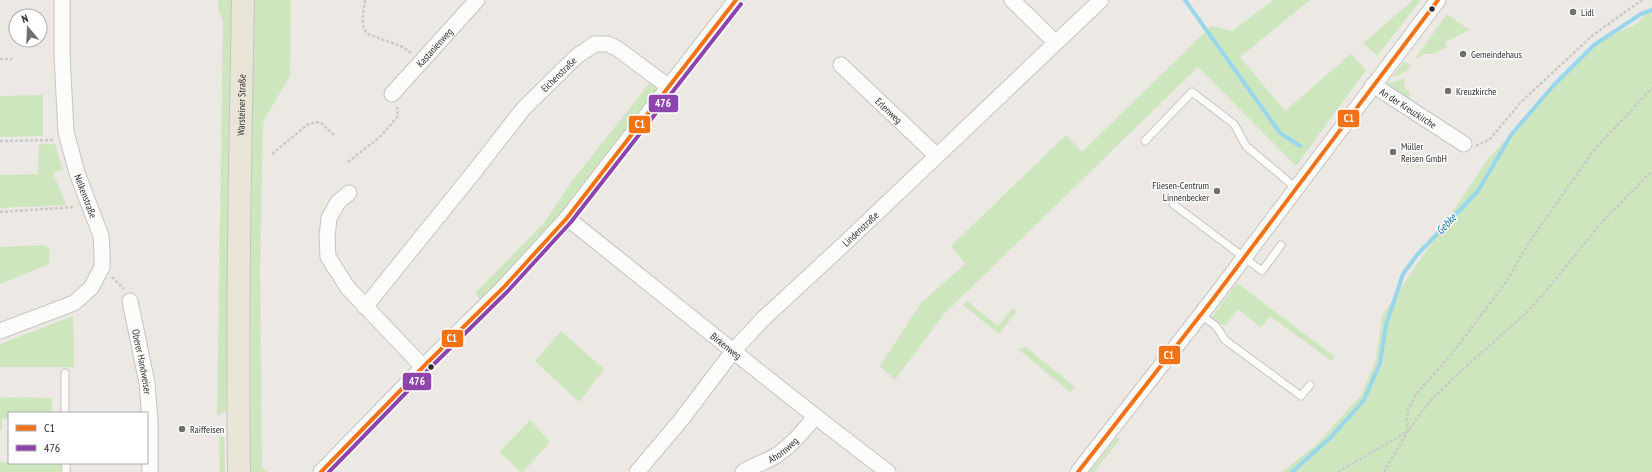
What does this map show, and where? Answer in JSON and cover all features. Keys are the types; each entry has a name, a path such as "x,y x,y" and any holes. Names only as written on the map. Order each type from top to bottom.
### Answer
{"main road":[{"name":"Warsteiner Straße","path":"239,472 238,424 243,0"}],"street":[{"name":"Nelkenstraße","path":"0,331 74,303 91,288 102,267 101,236 77,173 68,140 62,55 62,0"},
{"name":"Kastanienweg","path":"392,94 477,0"},
{"path":"321,472 423,367 504,287 566,218 736,0"},
{"path":"1012,0 1056,42"},
{"name":"Lindenstraße","path":"637,472 681,420 734,350 764,318 1101,0"},
{"path":"1078,472 1201,315 1438,0"},
{"name":"Eichenstraße","path":"365,307 524,108 577,56 595,44 608,44 618,49 669,87"},
{"name":"Erlenweg","path":"841,65 936,155"},
{"name":"An der Kreuzkirche","path":"1373,85 1464,144"},
{"path":"349,193 338,202 328,218 328,257 348,288 423,367"},
{"name":"Birkenweg","path":"566,218 734,350 815,417 888,472"},
{"name":"Oberer Handweiser","path":"130,301 147,390 150,420 150,472"},
{"name":"Ahornweg","path":"743,472 787,447 815,417"}],"lane":[{"path":"1145,141 1192,92 1234,124 1246,146 1296,188"},
{"path":"1174,204 1262,271 1281,245"},
{"path":"1201,315 1216,326 1225,340 1301,396 1310,385"},
{"path":"65,373 65,412"}],"path":[{"path":"364,0 364,30 368,34 403,47 421,61"},
{"path":"1464,144 1477,146 1490,139 1521,102 1593,35 1642,0"},
{"path":"0,59 12,59"},
{"path":"1408,431 1408,410 1416,394 1451,355 1506,282 1528,244 1594,150 1652,88"},
{"path":"348,162 380,137 398,116 397,106 392,94"},
{"path":"272,154 311,123 321,123 334,135"},
{"path":"0,141 68,140"},
{"path":"1384,472 1408,431 1429,402 1461,371 1525,314 1546,292 1602,222 1652,171"},
{"path":"0,212 90,206"},
{"path":"102,267 124,288 130,301"},
{"path":"1338,472 1408,431"}],"green space":[{"path":"218,0 232,0 230,224 226,411 217,416 223,21 218,8"},
{"path":"254,0 291,0 290,76 263,122 260,271 262,468 267,472 248,472 249,269"},
{"path":"1273,0 1310,0 1240,57 1285,111 1413,0 1421,0 1377,56 1364,43 1351,54 1366,70 1296,166 1198,67 944,314 895,380 880,366 921,303 965,264 951,246 1066,135 1082,152 1211,26 1232,31"},
{"path":"1652,6 1652,472 1282,472 1316,445 1361,395 1376,360 1382,316 1488,159 1594,43 1638,23"},
{"path":"1447,14 1470,30 1445,42 1447,47 1433,54 1424,54 1418,58 1416,57"},
{"path":"1404,61 1411,66 1407,71 1394,77 1393,76"},
{"path":"1404,78 1405,90 1409,90 1411,106 1384,88 1389,82 1393,83"},
{"path":"652,80 663,88 562,218 482,302 475,293 544,223 572,181"},
{"path":"43,95 43,136 0,137 0,96"},
{"path":"39,144 55,144 63,170 53,173 66,205 0,208 0,175 38,174"},
{"path":"43,245 50,249 49,264 0,284 0,247"},
{"path":"1237,283 1335,357 1331,361 1270,316 1261,328 1238,309 1225,326 1212,317"},
{"path":"967,301 998,326 1013,308 1017,311 999,334 963,305"},
{"path":"73,316 74,367 0,367 0,344"},
{"path":"561,331 604,369 579,402 535,361"},
{"path":"1026,347 1075,387 1070,392 1018,349"},
{"path":"0,397 52,398 52,412 8,412 8,419 2,419 2,430 0,430"},
{"path":"530,420 550,442 523,472 521,472 499,452"},
{"path":"219,437 224,437 225,472 220,472"},
{"path":"1117,437 1120,439 1094,472 1089,472"},
{"path":"0,462 8,462 8,464 61,464 61,472 0,472"}],"waterway":[{"path":"1185,0 1280,133 1300,146"},
{"name":"Gebke","path":"1292,472 1330,438 1364,400 1380,363 1386,325 1403,274 1417,255 1478,191 1511,135 1553,86 1594,45 1641,14 1652,10"}],"transit line":[{"name":"C1","path":"321,472 427,363 504,287 567,218 736,0"},
{"name":"C1","path":"1078,472 1213,299 1438,0"},
{"name":"476","path":"329,472 431,367 508,291 571,222 741,4"}],"place":[{"name":"Lidl","path":"1573,12"},
{"name":"Gemeindehaus","path":"1463,54"},
{"name":"Kreuzkirche","path":"1448,91"},
{"name":"Müller Reisen GmbH","path":"1393,152"},
{"name":"Fliesen-Centrum Linnenbecker","path":"1217,191"},
{"name":"Raiffeisen","path":"182,429"}]}
